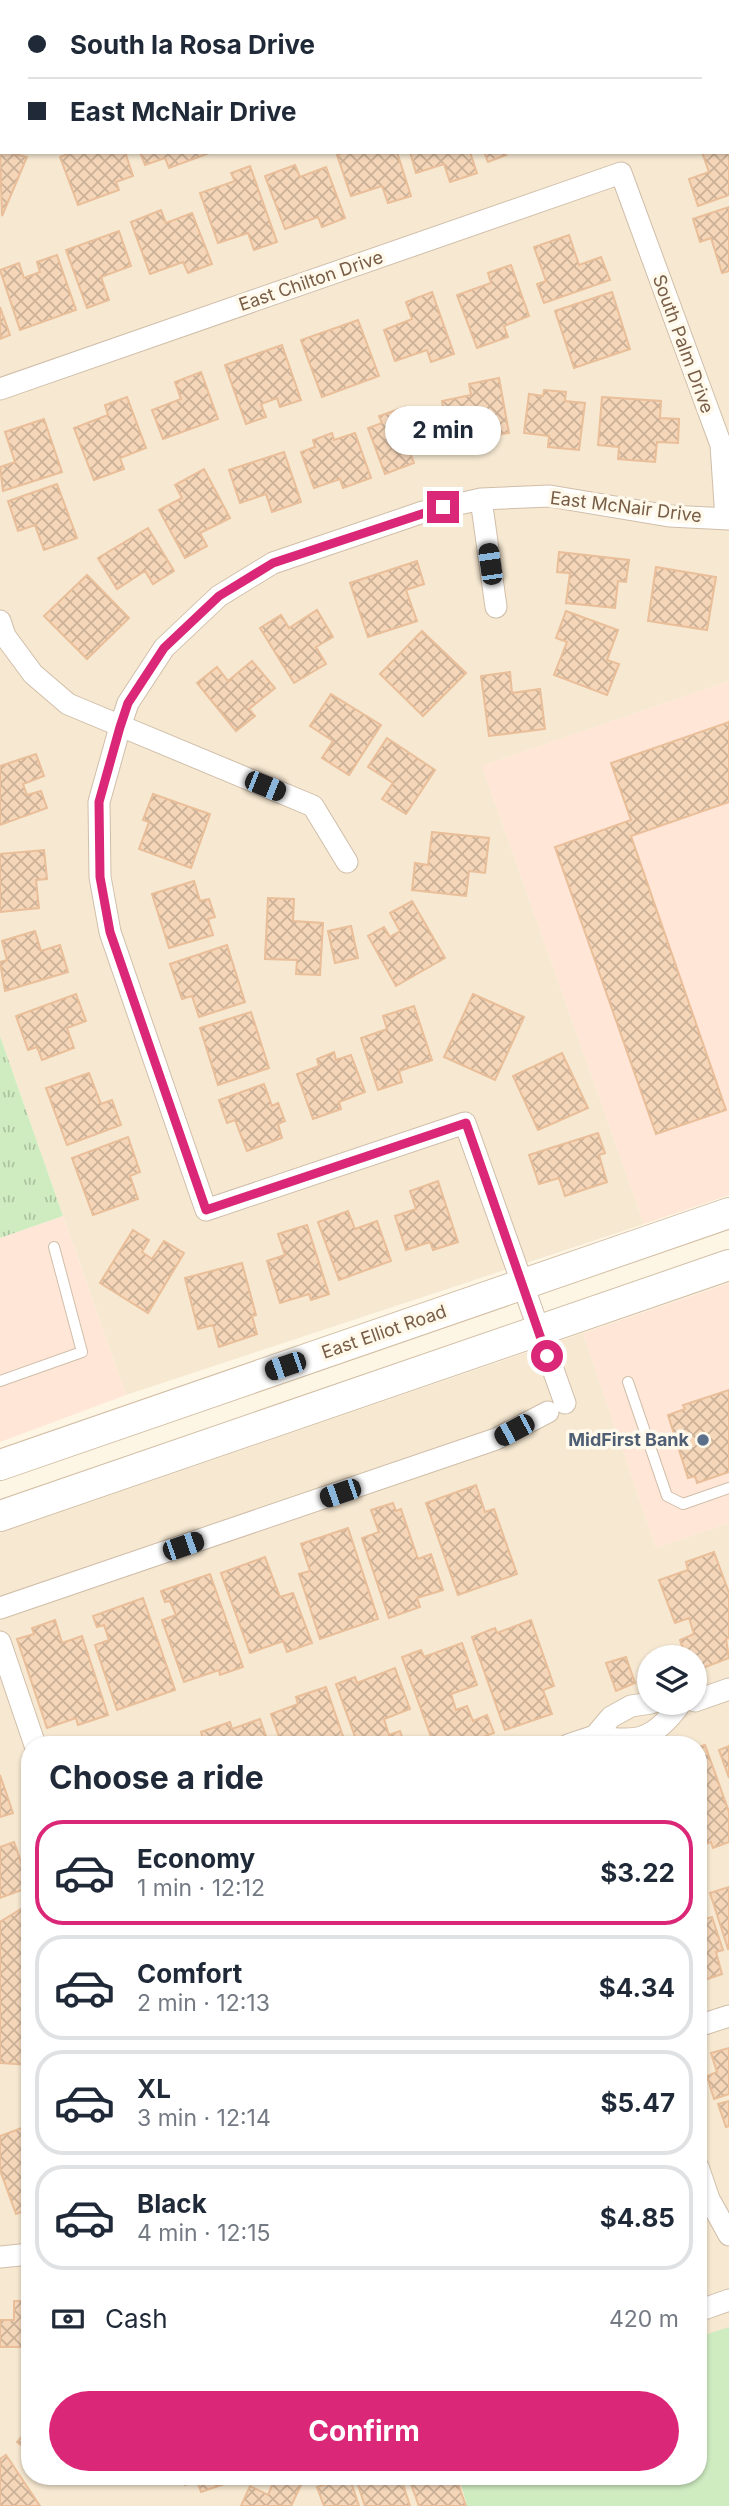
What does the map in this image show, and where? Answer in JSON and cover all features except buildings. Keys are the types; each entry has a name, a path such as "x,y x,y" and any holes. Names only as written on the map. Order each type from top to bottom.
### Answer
{"main road":[{"name":"East Elliot Road","path":"0,1465 729,1213"},
{"path":"0,1516 716,1270 729,1249"}],"street":[{"name":"East Chilton Drive","path":"0,389 621,173"},
{"name":"South Palm Drive","path":"621,173 721,445 728,519"},
{"name":"East McNair Drive","path":"522,1284 466,1123 206,1210 110,932 100,877 99,802 128,703 164,648 219,596 273,563 423,512 481,499 550,496 669,516 728,519"},
{"path":"481,499 496,607"},
{"path":"0,621 5,636 33,674 68,704 313,806 347,862"},
{"path":"0,1608 496,1439 557,1407 538,1329 522,1284"},
{"path":"0,1642 32,1736"},
{"path":"707,1695 729,1689"},
{"path":"595,1735 611,1717 637,1705"},
{"path":"647,1736 663,1726 671,1715"},
{"path":"595,1735 600,1736"},
{"path":"707,2023 729,2016"},
{"path":"707,2193 729,2235"},
{"path":"0,2257 21,2255"},
{"path":"707,2308 729,2300"}],"lane":[{"path":"0,1381 82,1352 54,1247"},
{"path":"628,1382 667,1496 683,1504 729,1488"}],"shaded area":[{"path":"0,154 729,154 729,681 482,766 644,1224 126,1395 0,1036"},
{"path":"729,681 729,1195 644,1224 482,766"},
{"path":"63,1216 126,1395 0,1442 0,1238"},
{"path":"729,1283 729,1523 656,1548 583,1333"},
{"path":"583,1333 656,1548 729,1523 729,2506 0,2506 0,1533"}],"green space":[{"path":"0,1036 63,1216 0,1238"},
{"path":"729,2327 729,2506 467,2506 461,2485 707,2485 707,2334"}],"place":[{"name":"MidFirst Bank","path":"703,1440"}],"route":[{"path":"443,507 273,563 219,596 164,648 128,703 99,802 100,877 110,932 206,1210 466,1123 547,1356"}]}
